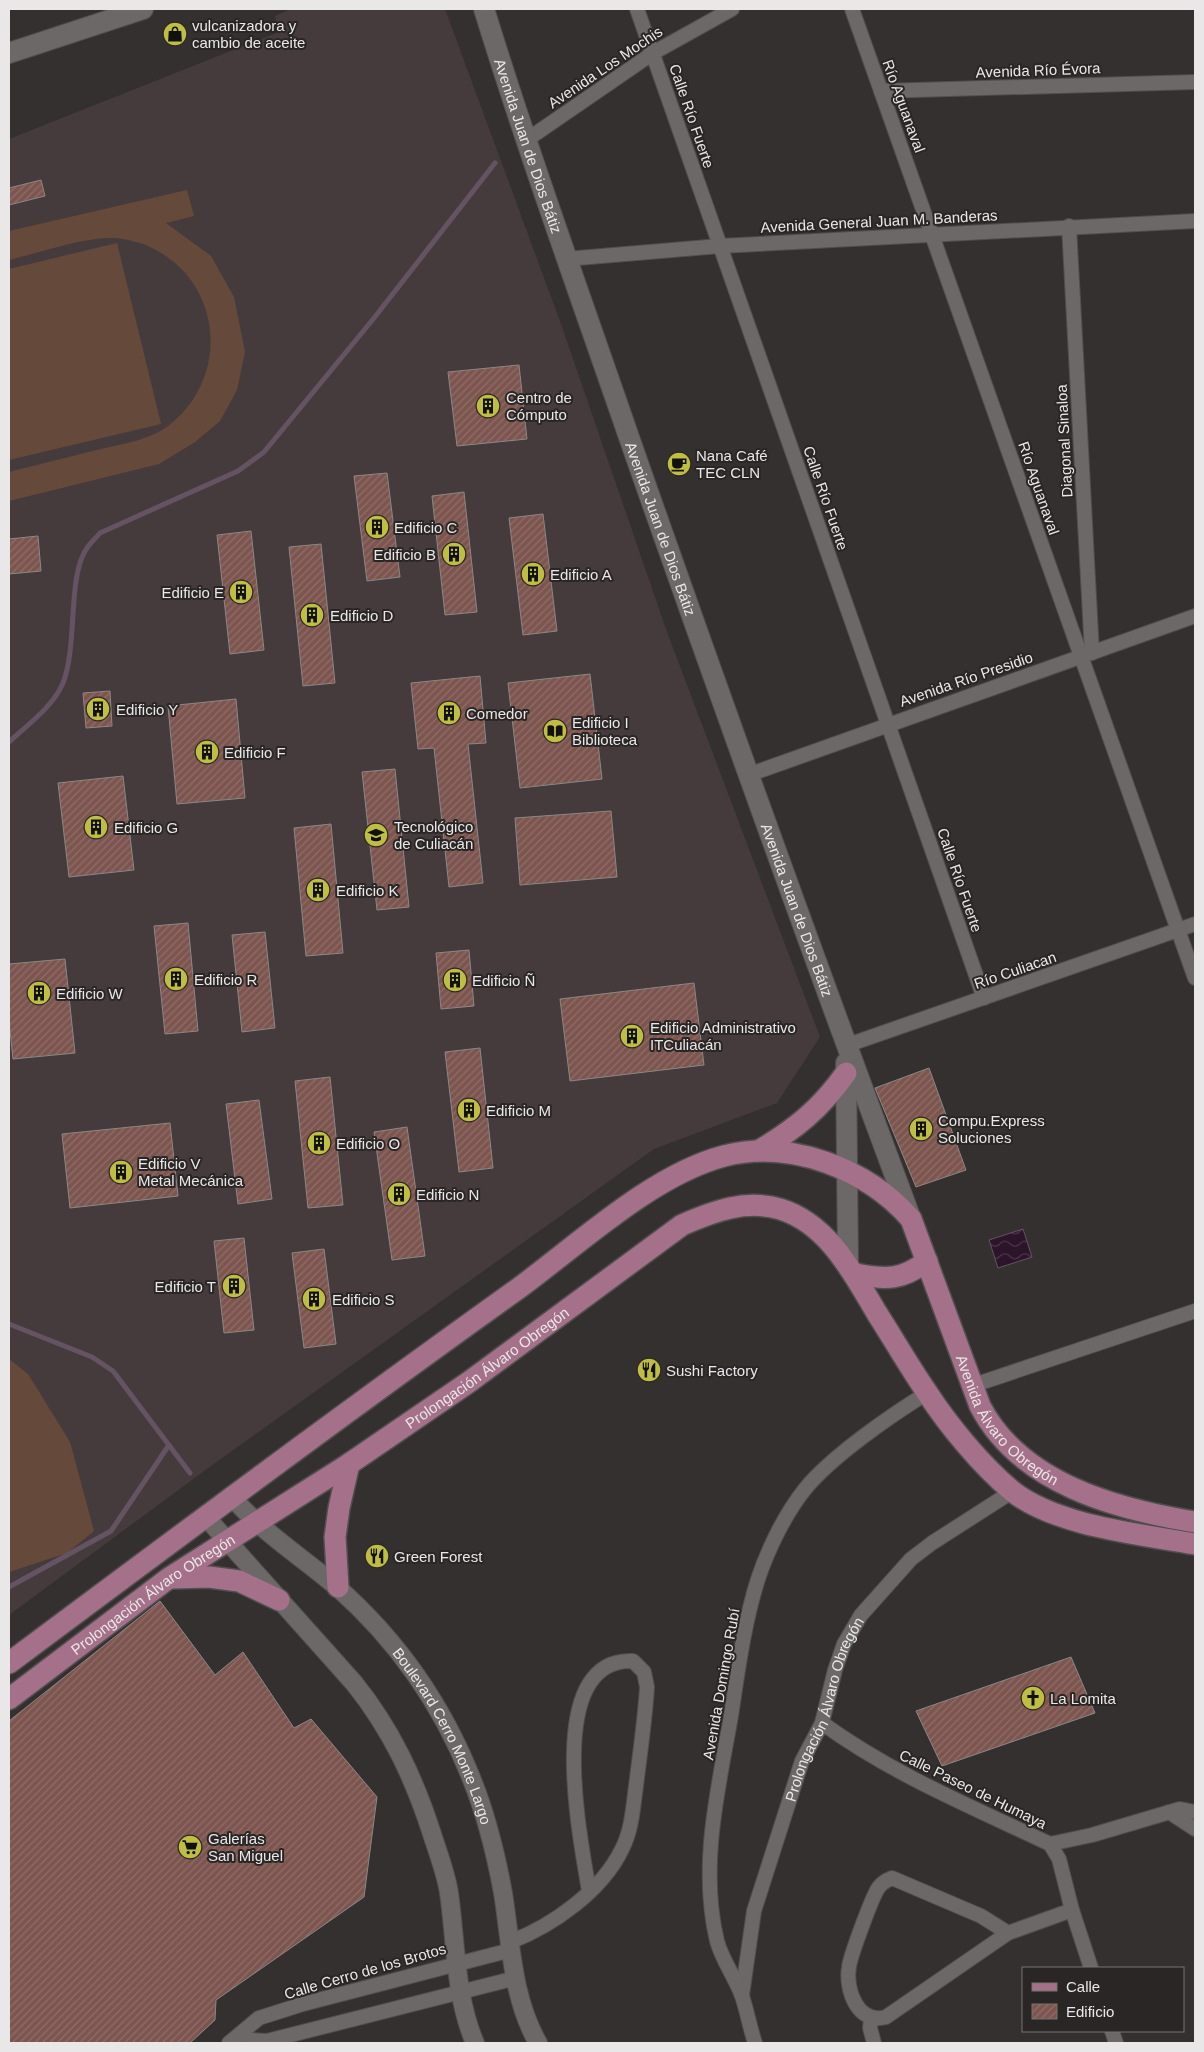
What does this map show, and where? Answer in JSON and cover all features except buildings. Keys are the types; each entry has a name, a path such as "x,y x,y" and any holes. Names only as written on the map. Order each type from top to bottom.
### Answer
{"main road":[{"path":"9,53 143,9"},
{"name":"Avenida Juan de Dios Bátiz","path":"484,9 525,141 748,775 845,1046 911,1219"},
{"name":"Avenida Juan de Dios Bátiz","path":"845,1046 846,1171 852,1269"},
{"path":"758,1151 808,1118 829,1097 846,1073"},
{"name":"Prolongación Álvaro Obregón","path":"9,1663 231,1496 531,1279 590,1233 667,1180 706,1161 758,1151 798,1155 846,1171 882,1191 911,1219"},
{"name":"Prolongación Álvaro Obregón","path":"9,1699 169,1578 349,1464 477,1376 682,1225 704,1216 738,1206 763,1205 782,1210 800,1219 819,1233 852,1269 927,1393"},
{"name":"Avenida Álvaro Obregón","path":"911,1219 972,1386 993,1428 1017,1454 1038,1471 1066,1485 1102,1499 1141,1511 1195,1522"},
{"path":"852,1269 880,1279 912,1272 927,1261"},
{"path":"927,1393 977,1458 1013,1491 1039,1507 1061,1516 1195,1544"},
{"path":"338,1588 335,1537 339,1508 347,1481 349,1464"},
{"path":"169,1578 209,1577 239,1581 279,1600"}],"street":[{"name":"Calle Río Fuerte","path":"638,9 984,998"},
{"name":"Avenida Los Mochis","path":"525,141 653,53 732,9"},
{"name":"Río Aguanaval","path":"852,9 1087,655 1195,978"},
{"name":"Avenida Río Évora","path":"882,90 1195,82"},
{"name":"Avenida General Juan M. Banderas","path":"566,259 720,246 934,236 1069,226 1195,221"},
{"name":"Diagonal Sinaloa","path":"1069,226 1087,655"},
{"name":"Avenida Río Presidio","path":"748,775 888,723 1195,616"},
{"name":"Río Culiacan","path":"845,1046 1195,924"},
{"path":"972,1386 1195,1311"},
{"name":"Avenida Domingo Rubí","path":"755,2043 742,1995 717,1942 709,1860 715,1810 742,1649 759,1578 794,1504 809,1485 843,1454 902,1409 927,1393"},
{"name":"Prolongación Álvaro Obregón","path":"742,1995 754,1911 802,1761 822,1723 841,1653 861,1616 912,1559 932,1543 1013,1491"},
{"name":"Boulevard Cerro Monte Largo","path":"231,1496 257,1523 338,1588 403,1657 440,1712 472,1780 494,1848 516,1978 527,2020 538,2043"},
{"path":"204,1516 375,1709 406,1762 422,1802 448,1891 462,1992 475,2043"},
{"name":"Calle Cerro de los Brotos","path":"232,2041 259,2018 510,1946 532,1934 576,1904 589,1892 617,1858 625,1842 631,1822 647,1687 644,1672 633,1661 618,1662 598,1673 588,1686 580,1705 573,1759 576,1804 589,1892"},
{"name":"Calle Paseo de Humaya","path":"822,1723 869,1756 920,1783 1050,1844 1059,1859 1072,1910 1091,1967"},
{"path":"1050,1844 1092,1835 1180,1809 1195,1812"},
{"path":"1169,1812 1195,1829"},
{"path":"1008,1933 981,1916 892,1878 878,1888 849,1966 851,1994 857,2007 871,2018 879,2018 894,2012 1008,1933 1072,1910"},
{"name":"Calle Cerro de los Brotos","path":"232,2041 267,2042 516,1978"},
{"path":"259,2018 267,2042"},
{"path":"871,2018 870,2028 874,2043"}],"shaded area":[{"name":"Tecnológico de Culiacán","path":"291,9 445,9 561,324 667,632 820,1037 777,1103 654,1149 211,1466 9,1615 9,139 279,32 275,16"},
{"path":"187,190 194,216 166,223 211,256 234,297 245,352 237,390 220,421 195,442 159,464 9,501 9,472 136,441 153,435 168,426 188,406 202,383 209,358 210,332 205,307 194,284 176,264 149,246 123,239 97,239 82,241 9,260 9,231"},
{"path":"117,243 161,424 9,460 9,269"},
{"path":"9,1359 28,1374 70,1442 94,1531 67,1553 9,1572"}],"water":[{"path":"1023,1229 1032,1257 998,1268 989,1240"}],"waterway":[{"path":"9,742 46,708 59,692 63,683 68,667 77,576 81,560 90,544 100,533 238,471 264,452 374,318 495,163"},
{"path":"9,1324 92,1357 113,1371 190,1473"},
{"path":"9,1587 111,1531 169,1445"}],"place":[{"name":"vulcanizadora y cambio de aceite","path":"175,34"},
{"name":"Centro de Cómputo","path":"488,406"},
{"name":"Nana Café TEC CLN","path":"679,464"},
{"name":"Edificio C","path":"377,527"},
{"name":"Edificio B","path":"454,554"},
{"name":"Edificio A","path":"533,574"},
{"name":"Edificio E","path":"241,592"},
{"name":"Edificio D","path":"312,615"},
{"name":"Edificio Y","path":"98,709"},
{"name":"Comedor","path":"449,713"},
{"name":"Edificio I Biblioteca","path":"555,731"},
{"name":"Edificio F","path":"207,752"},
{"name":"Edificio G","path":"96,827"},
{"name":"Tecnológico de Culiacán","path":"376,835"},
{"name":"Edificio K","path":"318,890"},
{"name":"Edificio R","path":"176,979"},
{"name":"Edificio Ñ","path":"455,980"},
{"name":"Edificio W","path":"39,993"},
{"name":"Edificio Administrativo ITCuliacán","path":"632,1036"},
{"name":"Edificio M","path":"469,1110"},
{"name":"Compu.Express Soluciones","path":"921,1129"},
{"name":"Edificio O","path":"319,1143"},
{"name":"Edificio V Metal Mecánica","path":"121,1172"},
{"name":"Edificio N","path":"399,1194"},
{"name":"Edificio T","path":"234,1286"},
{"name":"Edificio S","path":"314,1299"},
{"name":"Sushi Factory","path":"649,1370"},
{"name":"Green Forest","path":"377,1556"},
{"name":"La Lomita","path":"1033,1698"},
{"name":"Galerías San Miguel","path":"190,1847"}]}
